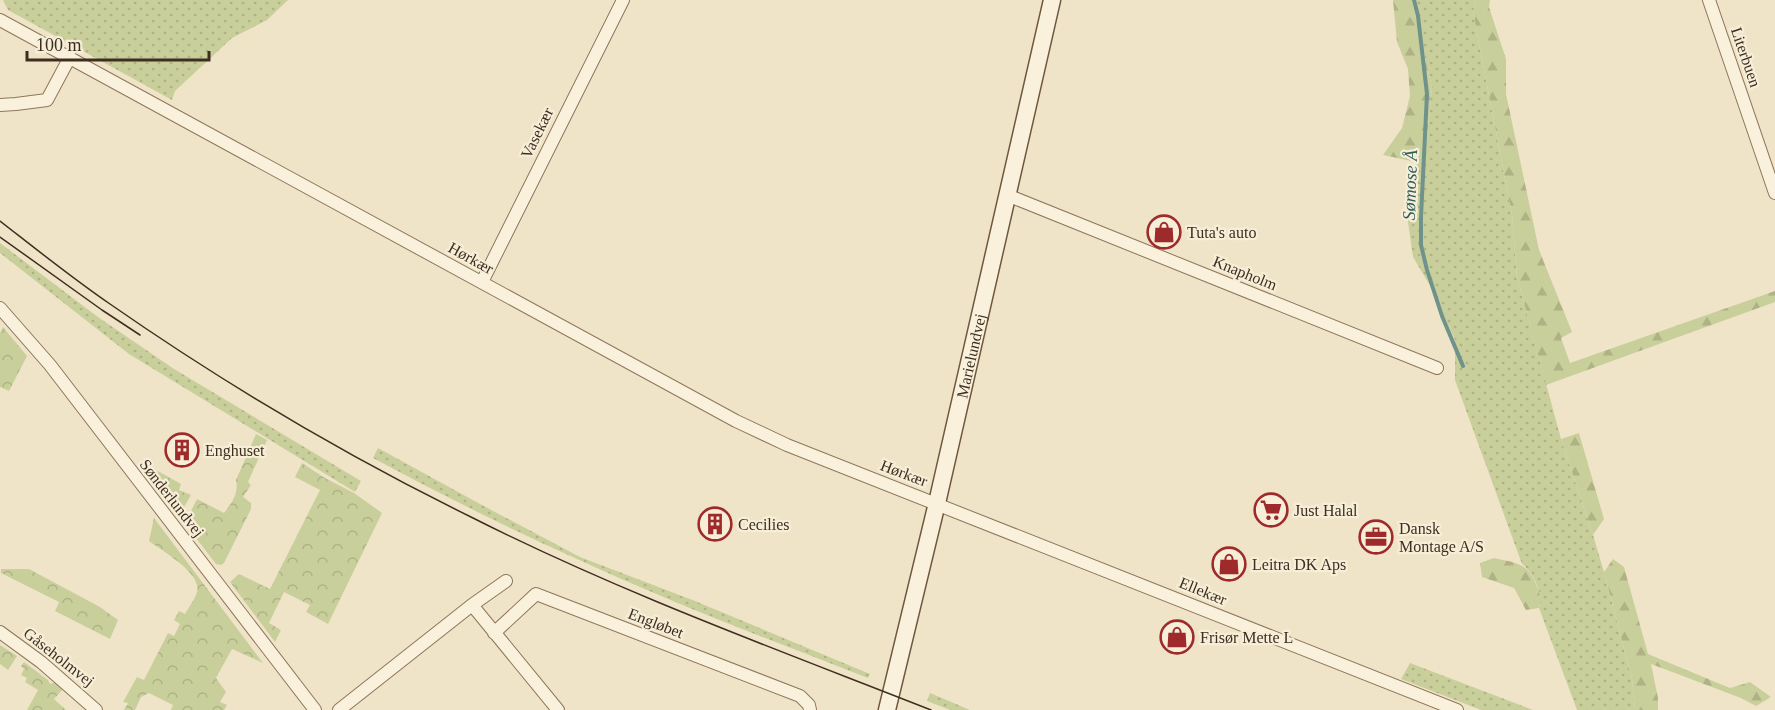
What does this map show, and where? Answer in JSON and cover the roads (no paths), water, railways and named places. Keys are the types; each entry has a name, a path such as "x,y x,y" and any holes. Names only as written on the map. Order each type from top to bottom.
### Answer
{"street":[{"name":"Vasekær","path":"482,282 623,0"},
{"name":"Marielundvej","path":"887,710 937,503 1052,0"},
{"name":"Literbuen","path":"1709,0 1775,193"},
{"name":"Hørkær","path":"0,20 736,421 787,445 937,503"},
{"path":"0,105 47,99 70,57"},
{"name":"Knapholm","path":"1007,195 1437,368"},
{"name":"Sønderlundvej","path":"0,308 50,365 315,710"},
{"name":"Ellekær","path":"937,503 1457,710"},
{"path":"339,710 472,605 507,581"},
{"name":"Engløbet","path":"494,633 536,594 800,696 810,710"},
{"path":"472,605 558,710"},
{"name":"Gåseholmvej","path":"0,632 41,662 96,710"}],"waterway":[{"name":"Sømose Å","path":"1414,0 1427,94 1421,245 1442,316 1463,366"}],"tram line":[{"path":"0,221 153,334 286,417 378,469 527,544 641,595 931,710"},
{"path":"0,237 140,335"}],"place":[{"name":"Tuta's auto","path":"1164,232"},
{"name":"Enghuset","path":"182,450"},
{"name":"Just Halal","path":"1271,510"},
{"name":"Cecilies","path":"715,524"},
{"name":"Dansk Montage A/S","path":"1376,537"},
{"name":"Leitra DK Aps","path":"1229,564"},
{"name":"Frisør Mette L","path":"1177,637"}]}
